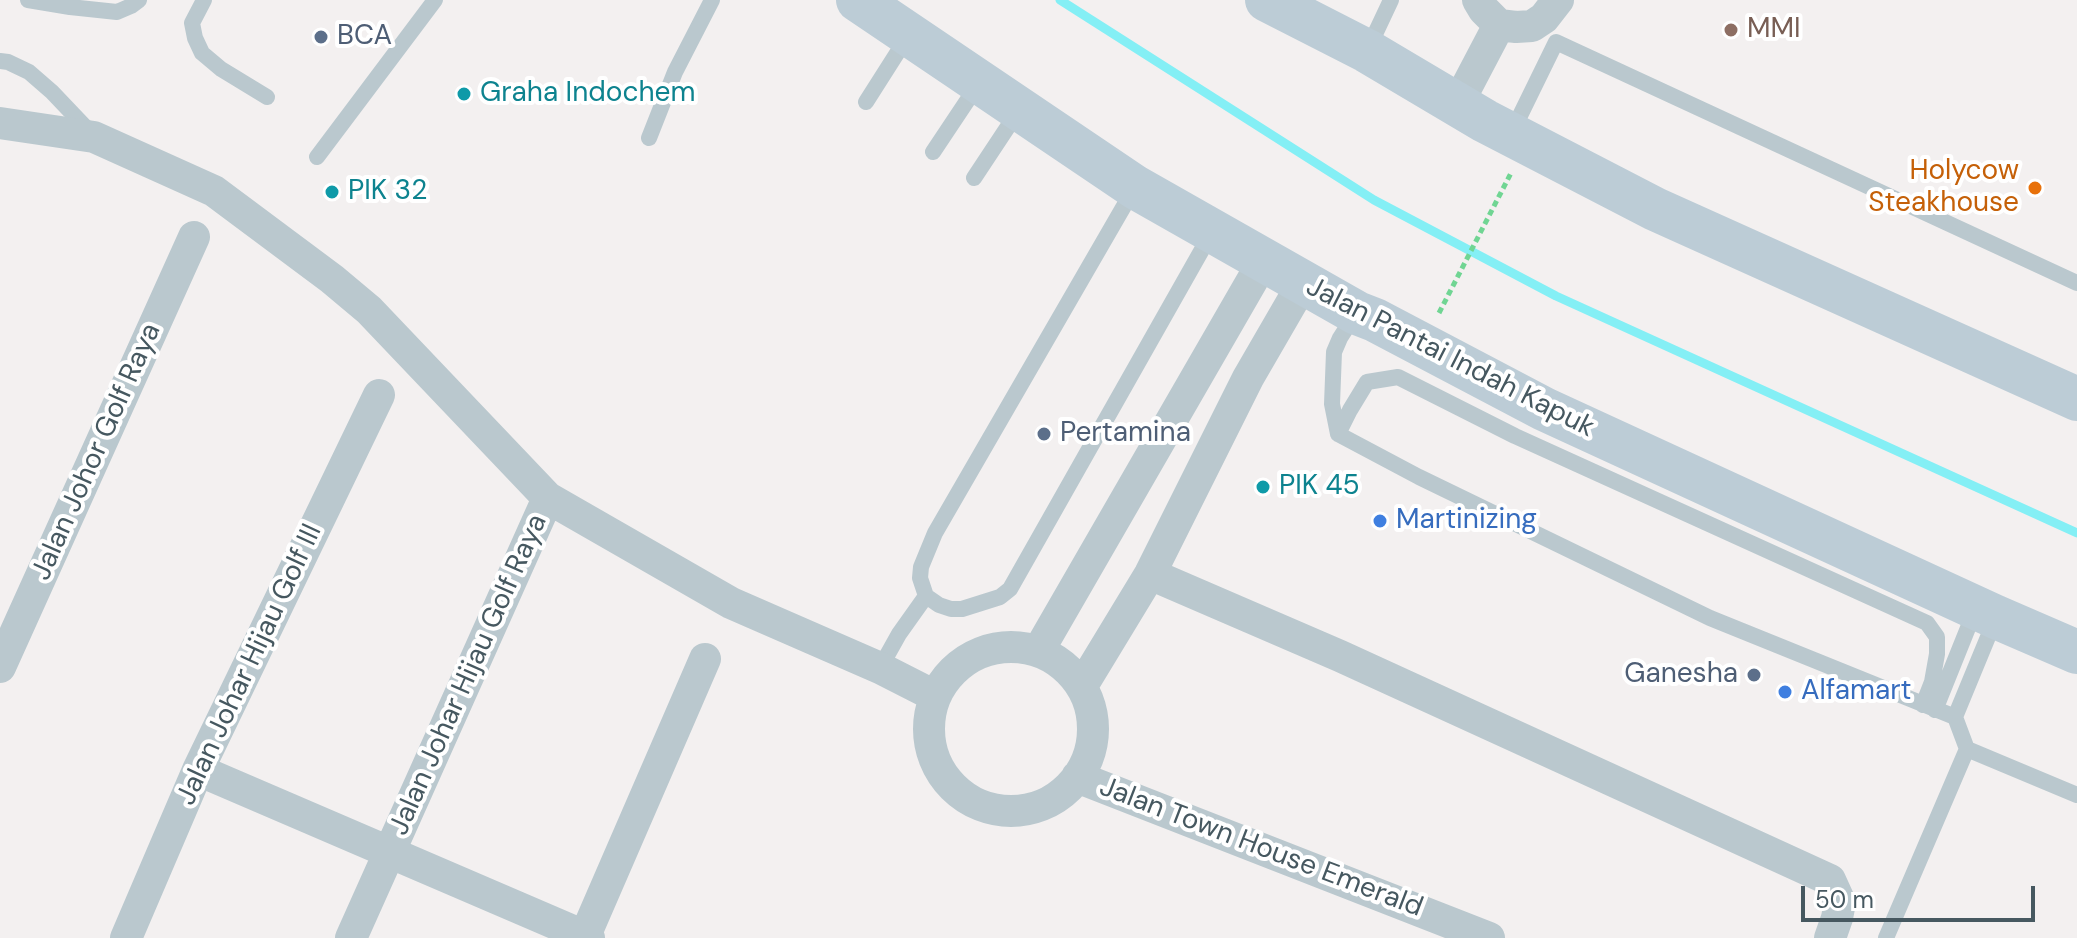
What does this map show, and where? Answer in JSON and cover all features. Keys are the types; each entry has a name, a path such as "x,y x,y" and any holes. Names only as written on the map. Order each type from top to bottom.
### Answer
{"main road":[{"name":"Jalan Pantai Indah Kapuk","path":"858,0 1135,187 1357,313 1544,409 2077,652"},
{"path":"1267,0 1367,51 1457,105 1512,151 1655,209 2077,399"}],"street":[{"path":"1478,0 1499,25 1516,27 1532,26 1544,18 1558,0"},
{"path":"1457,105 1499,25"},
{"path":"0,123 94,137 214,191 369,310 548,498 731,603 880,668 935,696"},
{"name":"Jalan Johor Golf Raya","path":"0,667 194,237"},
{"path":"1039,650 1264,260"},
{"path":"1082,686 1150,574 1248,378 1303,283"},
{"name":"Jalan Johar Hijau Golf III","path":"126,938 198,770 379,395"},
{"name":"Jalan Johar Hijau Golf Raya","path":"351,938 548,498"},
{"path":"1150,574 1340,656 1830,880 1840,902 1830,938"},
{"path":"1014,646 1039,650 1063,665 1082,686 1090,704 1093,732 1086,760 1077,777 1058,796 1034,808 1008,812 982,807 959,793 941,773 931,749 929,722 935,696 948,675 967,659 990,648 1014,646"},
{"path":"586,937 705,659"},
{"name":"Jalan Johar Hijau Golf Raya","path":"198,770 586,937"},
{"name":"Jalan Town House Emerald","path":"1077,777 1422,926 1489,938"}],"lane":[{"path":"28,0 109,12 117,12 139,0"},
{"path":"204,0 192,23 202,53 221,69 267,97"},
{"path":"317,157 435,0"},
{"path":"649,138 675,72 712,0"},
{"path":"1367,51 1391,0"},
{"path":"866,102 909,35"},
{"path":"1512,151 1556,42 2077,283"},
{"path":"0,61 29,72 94,137"},
{"path":"933,152 979,82"},
{"path":"974,178 1019,110"},
{"path":"1135,187 935,533 921,567 920,578 926,596 939,605 962,609 1000,597 1010,589 1213,231"},
{"path":"1338,434 1332,404 1334,352 1357,313"},
{"path":"1338,434 1367,382 1398,377 1515,436 1927,623 1937,637 1929,708"},
{"path":"1338,434 1419,477 1710,618 1955,717"},
{"path":"880,668 926,596"},
{"path":"1929,708 1986,612"},
{"path":"1886,938 1967,749 1955,717 1986,612"},
{"path":"1967,749 2077,795"}],"path":[{"path":"1439,313 1512,151"}],"waterway":[{"path":"1060,0 1374,200 1556,296 2077,533"}],"place":[{"name":"MMI","path":"1731,30"},
{"name":"BCA","path":"321,37"},
{"name":"Graha Indochem","path":"464,94"},
{"name":"Holycow Steakhouse","path":"2035,188"},
{"name":"PIK 32","path":"332,192"},
{"name":"Pertamina","path":"1044,434"},
{"name":"PIK 45","path":"1263,487"},
{"name":"Martinizing","path":"1380,521"},
{"name":"Ganesha","path":"1754,675"},
{"name":"Alfamart","path":"1785,692"}]}
